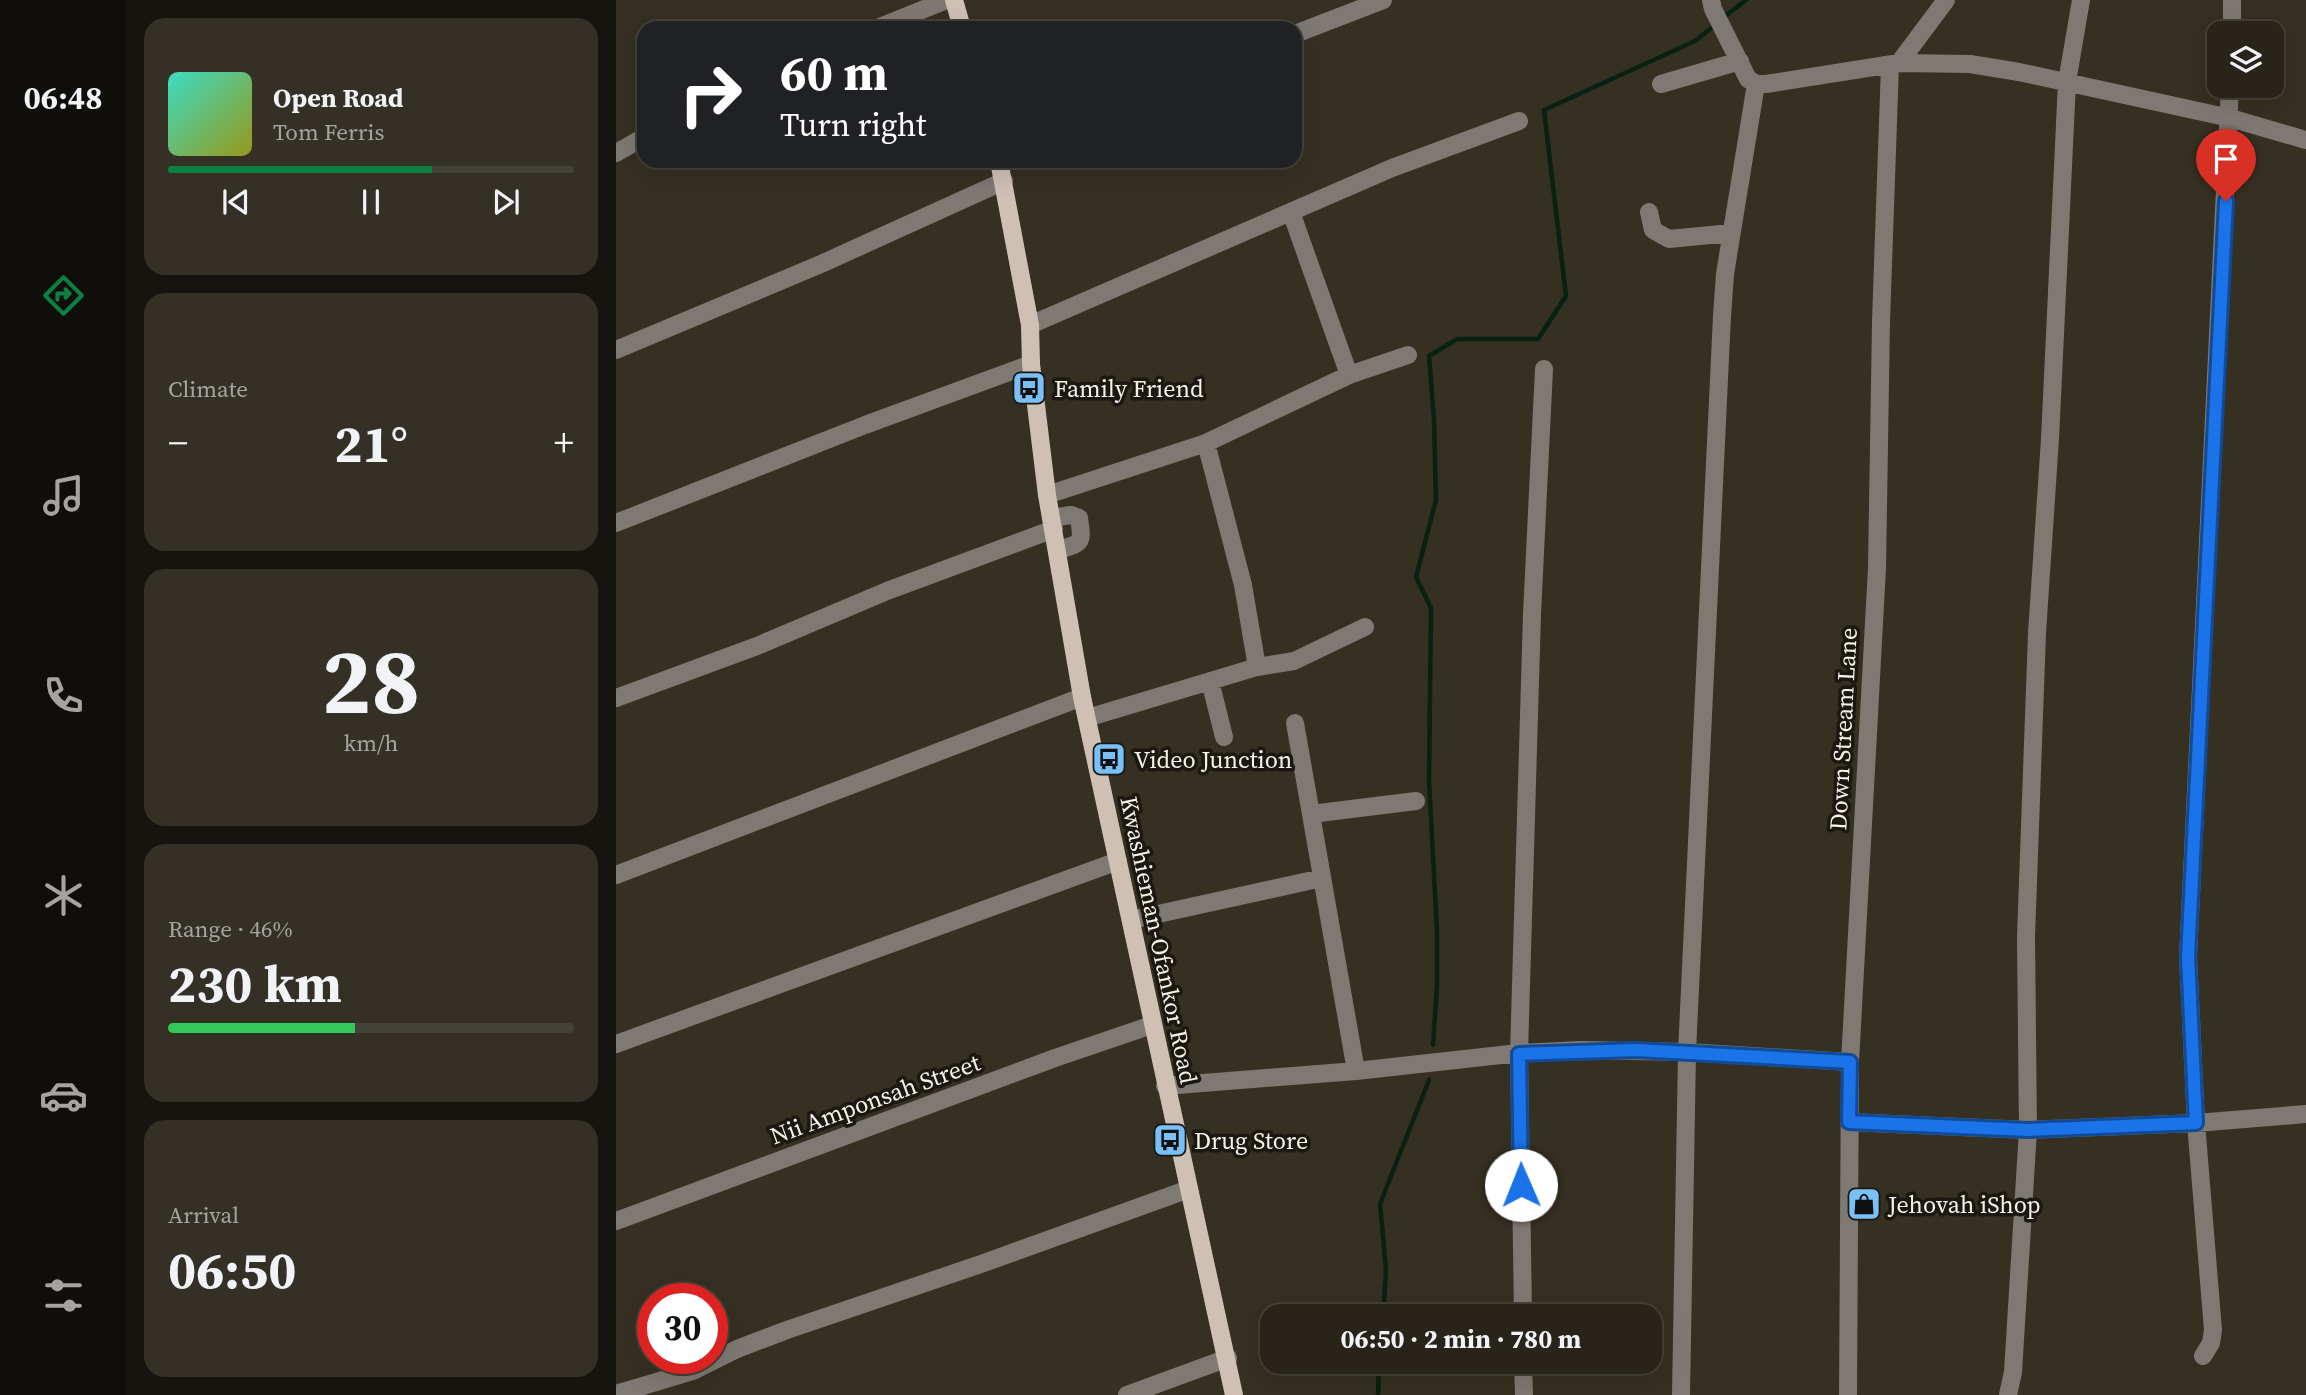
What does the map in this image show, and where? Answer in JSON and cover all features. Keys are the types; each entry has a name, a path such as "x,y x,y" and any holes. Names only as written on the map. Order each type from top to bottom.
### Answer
{"main road":[{"path":"954,0 960,21"},
{"name":"Kwashieman-Ofankor Road","path":"1001,168 1030,325 1031,364 1047,495 1082,697 1234,1395"}],"street":[{"path":"894,21 947,0"},
{"path":"1302,31 1383,0"},
{"path":"1895,64 1945,0"},
{"path":"2008,1395 2013,1372 2028,1130 2026,936 2037,633 2050,439 2067,82 2081,0"},
{"path":"2232,0 2232,21"},
{"path":"1712,4 1748,79 1756,83 1766,84 1895,64 1970,64 2067,82 2230,118 2306,140"},
{"path":"1661,84 1740,61"},
{"name":"Down Stream Lane","path":"1848,1395 1850,1062 1877,568 1882,307 1895,64"},
{"path":"1681,1395 1687,1052 1722,316 1731,233 1756,83"},
{"path":"2203,1356 2211,1343 2213,1329 2196,1123 2188,957 2230,98"},
{"path":"1030,325 1392,168 1519,121"},
{"path":"616,153 637,141"},
{"path":"616,351 821,264 1004,181"},
{"path":"1291,212 1349,375"},
{"path":"1648,212 1654,230 1669,239 1731,233"},
{"path":"1047,495 1206,443 1349,375 1408,355"},
{"path":"616,523 1031,364"},
{"path":"1522,1304 1519,1054 1532,614 1544,369"},
{"path":"1206,443 1243,585 1257,667"},
{"path":"616,698 757,646 1072,514 1079,518 1081,541 1058,550"},
{"path":"1087,718 1257,667 1294,661 1365,627"},
{"path":"1210,681 1224,737"},
{"path":"616,875 1082,697"},
{"path":"1296,723 1356,1071"},
{"path":"1311,814 1416,801"},
{"path":"616,1044 1118,862"},
{"path":"1131,920 1322,877"},
{"name":"Nii Amponsah Street","path":"616,1221 1055,1058 1153,1025"},
{"path":"1166,1086 1356,1071 1519,1054 1608,1050 1850,1062"},
{"path":"1849,1122 2028,1130 2196,1123 2306,1114"},
{"path":"616,1394 694,1371 737,1349 787,1330 1189,1189"},
{"path":"1126,1395 1228,1358"},
{"path":"1523,1374 1524,1395"}],"waterway":[{"path":"1724,17 1746,0"},
{"path":"1433,1045 1437,931 1429,781 1431,608 1416,577 1436,500 1429,356 1457,339 1538,339 1566,296 1544,110 1695,41 1715,25"},
{"path":"1384,1304 1386,1270 1380,1204 1429,1080"},
{"path":"1378,1395 1379,1374"}],"place":[{"name":"Family Friend","path":"1029,388"},
{"name":"Video Junction","path":"1109,759"},
{"name":"Drug Store","path":"1170,1140"},
{"name":"Jehovah iShop","path":"1864,1204"}],"route":[{"path":"1521,1185 1519,1054 1636,1050 1850,1062 1849,1122 2028,1130 2196,1123 2188,957 2226,201"}]}
